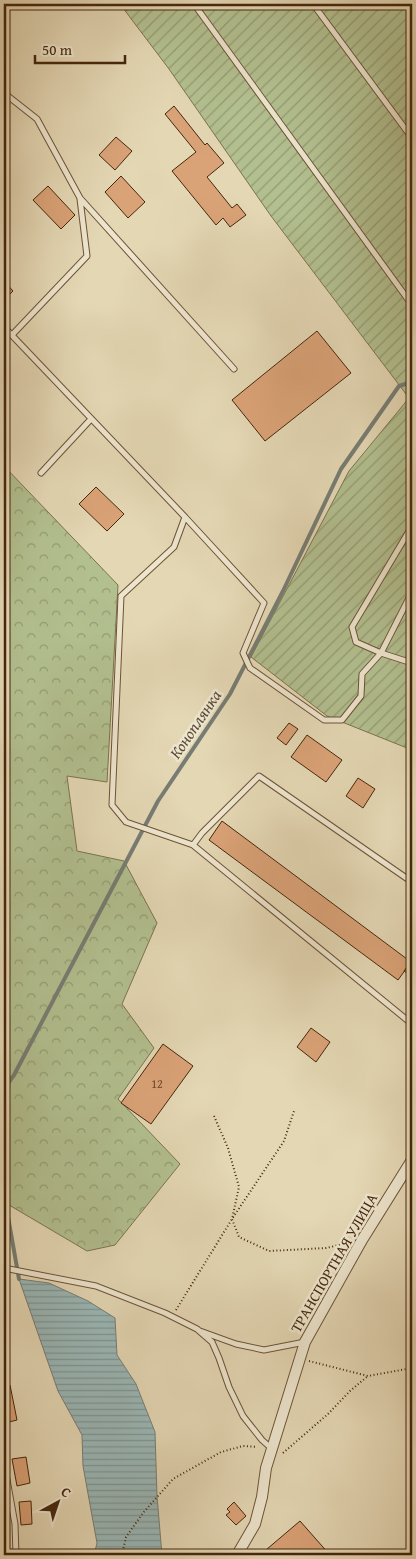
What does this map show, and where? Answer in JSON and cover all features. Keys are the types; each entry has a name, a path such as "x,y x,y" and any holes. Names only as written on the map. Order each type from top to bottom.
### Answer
{"street":[{"name":"ТРАНСПОРТНАЯ УЛИЦА","path":"237,1555 255,1524 262,1497 266,1468 305,1342 362,1240 412,1160"}],"lane":[{"path":"194,4 412,305"},
{"path":"314,4 412,138"},
{"path":"4,93 36,119 80,198 234,369"},
{"path":"12,335 87,256 80,198"},
{"path":"4,326 264,603 243,653 250,668 324,720 342,720 361,696 362,674 381,652 412,592"},
{"path":"41,473 91,419"},
{"path":"185,518 174,546 121,596 112,806 126,822 193,845 412,1024"},
{"path":"412,526 352,626 356,642 412,663"},
{"path":"193,845 202,833 260,776 412,882"},
{"path":"4,1268 96,1286 172,1316 197,1330 212,1342 229,1387 243,1416 262,1440 272,1448"},
{"path":"197,1330 236,1344 264,1350 305,1342"},
{"path":"4,1463 15,1524 16,1555"}],"path":[{"path":"172,1316 232,1219 284,1141 294,1111"},
{"path":"214,1116 228,1148 238,1187 232,1219 239,1237 269,1250 326,1248 362,1240"},
{"path":"300,1359 368,1376 412,1368"},
{"path":"266,1468 368,1376"},
{"path":"122,1555 126,1537 143,1512 173,1479 221,1452 243,1446 272,1448"}],"green space":[{"path":"120,4 412,4 412,750 327,716 251,657 349,471 409,398 271,216 169,69"},
{"path":"4,466 118,585 107,782 67,776 77,851 124,861 157,923 122,1004 154,1048 118,1099 180,1164 115,1245 87,1251 4,1202"}],"water":[{"path":"19,1279 49,1283 88,1301 115,1318 117,1355 136,1384 155,1432 157,1496 162,1555 94,1555 97,1543 83,1466 82,1435 58,1391"}],"building":[{"path":"174,106 205,145 207,143 224,163 207,177 232,208 237,204 246,215 230,227 223,218 216,225 172,171 196,152 165,114"},
{"path":"116,137 132,151 115,170 99,155"},
{"path":"121,176 145,202 128,218 105,192"},
{"path":"48,186 75,215 61,229 33,200"},
{"path":"4,281 13,291 8,296 4,293"},
{"path":"317,331 351,373 265,441 232,400"},
{"path":"96,487 124,514 107,531 79,504"},
{"path":"289,723 298,729 286,745 277,738"},
{"path":"307,735 342,760 326,782 291,757"},
{"path":"358,778 375,789 363,808 346,796"},
{"path":"222,821 411,962 398,980 209,840"},
{"path":"412,963 412,977 404,971"},
{"path":"311,1028 330,1042 316,1062 297,1047"},
{"path":"163,1044 193,1066 151,1124 121,1103"},
{"path":"10,1385 17,1420 5,1423 4,1387"},
{"path":"26,1457 30,1483 17,1486 12,1459"},
{"path":"31,1501 32,1524 21,1525 19,1502"},
{"path":"234,1502 246,1516 236,1525 226,1515 230,1512 227,1509"},
{"path":"300,1521 330,1555 260,1555"}],"waterway":[{"name":"Коноплянка","path":"4,1089 14,1075 158,801 230,694 283,591 341,469 399,386 412,382"},
{"name":"Коноплянка","path":"4,1194 19,1279"}]}
